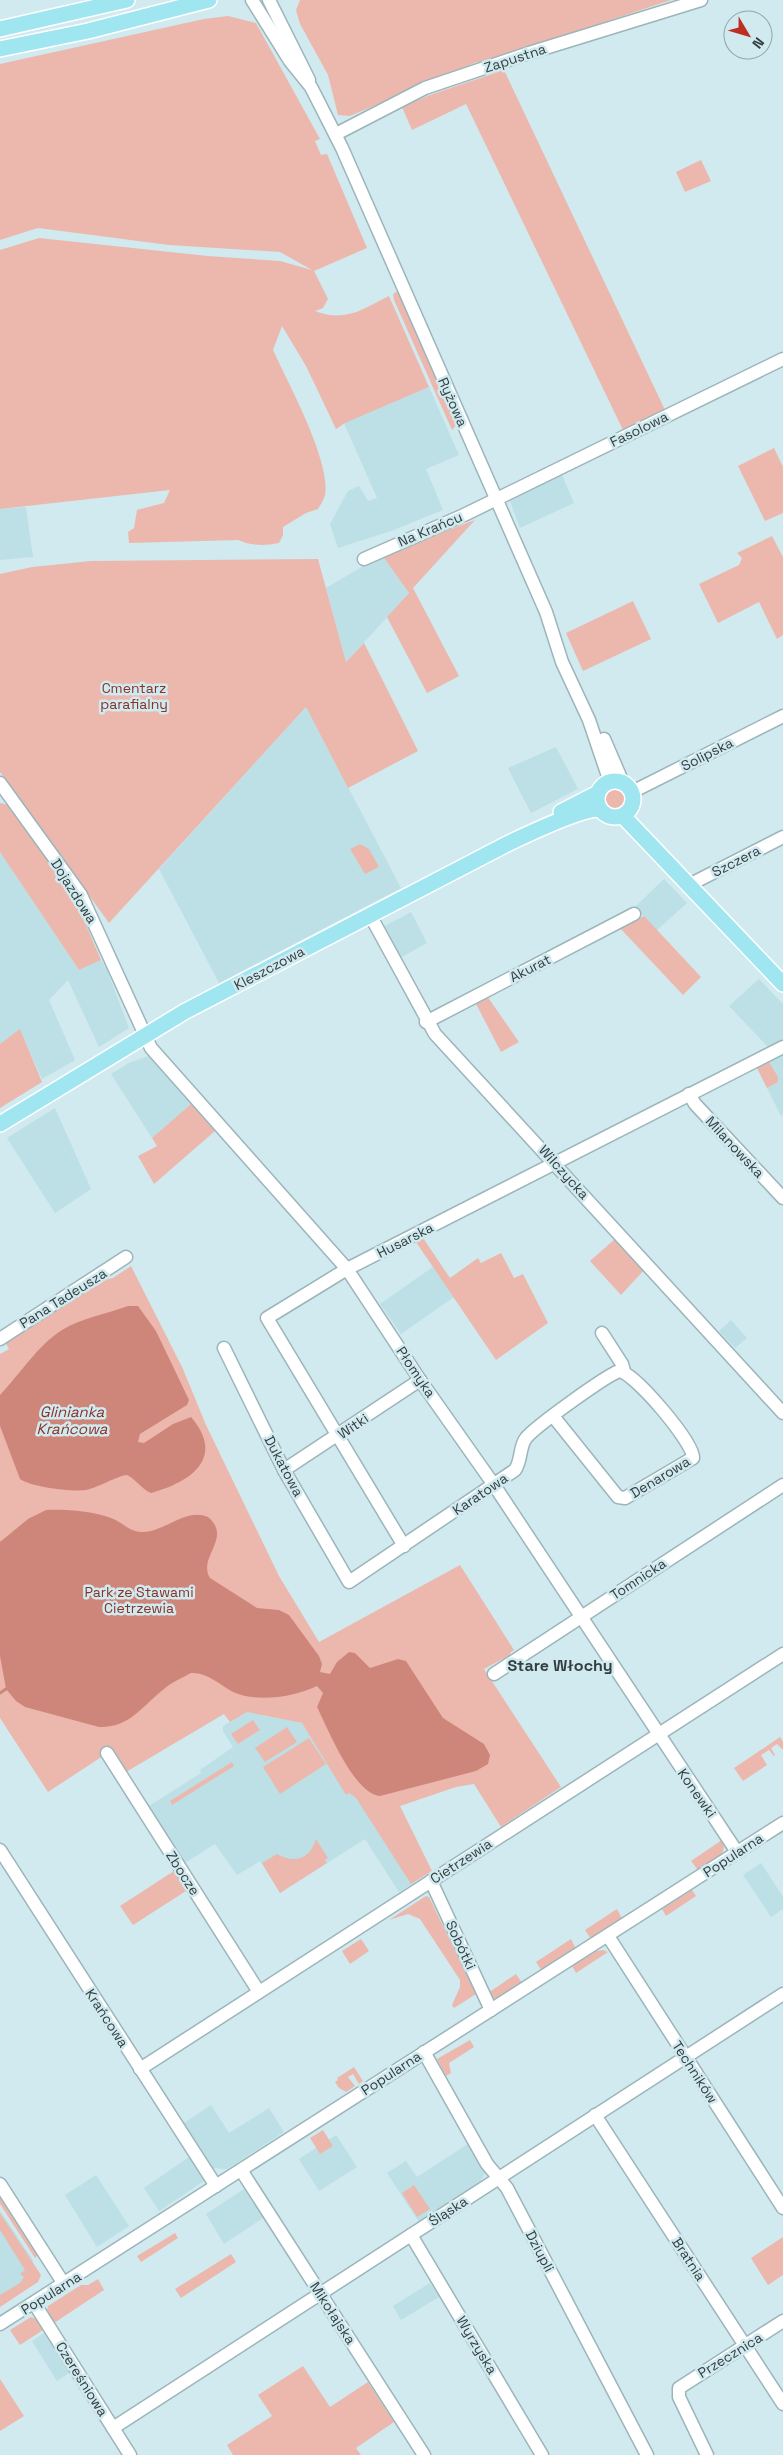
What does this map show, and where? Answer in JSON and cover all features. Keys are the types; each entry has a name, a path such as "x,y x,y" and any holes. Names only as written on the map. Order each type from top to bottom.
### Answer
{"main road":[{"path":"0,29 126,0"},
{"path":"0,49 88,31 208,0"},
{"name":"Kleszczowa","path":"546,826 553,816 598,793 603,786 624,796"},
{"path":"598,793 597,802 600,809 610,817 624,796 654,840 655,848 783,984"},
{"name":"Kleszczowa","path":"0,1124 193,1007 546,826 592,809 600,809"}],"street":[{"name":"Ryżowa","path":"252,0 290,60 311,87 336,134 546,612 562,662 589,720 600,731 624,796"},
{"name":"Ryżowa","path":"270,0 308,74 311,87"},
{"name":"Zapustna","path":"336,134 433,85 538,50 701,0"},
{"name":"Fasolowa","path":"496,499 783,359"},
{"name":"Na Krańcu","path":"364,558 496,499"},
{"name":"Solipska","path":"624,796 783,716"},
{"name":"Dojazdowa","path":"0,783 81,895 144,1035"},
{"name":"Szczera","path":"689,885 783,837"},
{"name":"Akurat","path":"426,1022 634,914"},
{"name":"Wilczycka","path":"370,915 426,1022 435,1034 783,1413"},
{"name":"Płomyka","path":"144,1035 155,1054 348,1269 420,1380 494,1485 658,1733"},
{"name":"Husarska","path":"404,1546 268,1318 348,1269 783,1046"},
{"name":"Milanowska","path":"689,1094 695,1104 783,1198"},
{"name":"Pana Tadeusza","path":"2,1334 126,1258"},
{"name":"Denarowa","path":"553,1416 618,1497 625,1498 691,1461 694,1455 692,1449 664,1410 620,1372 622,1364 602,1332"},
{"name":"Dukatowa","path":"224,1348 284,1470 349,1582"},
{"name":"Karatowa","path":"349,1582 494,1485 518,1465 526,1437 553,1416 620,1372"},
{"name":"Witki","path":"284,1470 420,1380"},
{"name":"Tomnicka","path":"494,1674 783,1485"},
{"name":"Cietrzewia","path":"140,2069 783,1654"},
{"name":"Konewki","path":"658,1733 737,1852"},
{"name":"Zbocze","path":"107,1753 259,1992"},
{"name":"Popularna","path":"0,2324 783,1823"},
{"name":"Krańcowa","path":"0,1850 216,2186"},
{"name":"Sobótki","path":"430,1881 491,2010"},
{"name":"Techników","path":"608,1936 783,2208"},
{"name":"Śląska","path":"113,2428 783,1994"},
{"name":"Dziupli","path":"424,2052 487,2164 507,2188 647,2455"},
{"name":"Bratnia","path":"595,2114 783,2404"},
{"name":"Mikołajska","path":"240,2170 424,2455"},
{"path":"0,2184 64,2284"},
{"name":"Wyrzyska","path":"411,2235 542,2455"},
{"name":"Czereśniowa","path":"34,2303 130,2455"},
{"name":"Przecznica","path":"707,2455 678,2391 681,2386 783,2322"}],"shaded area":[{"path":"429,387 459,455 426,469 443,510 391,531 338,548 330,524 348,491 359,486 368,501 377,498 344,423"},
{"path":"561,473 574,503 520,528 510,501 514,496"},
{"path":"26,507 33,557 0,560 0,509"},
{"path":"382,555 409,593 346,662 326,588"},
{"path":"306,707 401,888 219,983 159,869"},
{"path":"556,747 578,789 531,813 508,768"},
{"path":"0,852 79,970 101,960 107,970 129,1028 99,1047 68,980 49,1000 75,1060 42,1079 20,1030 0,1044"},
{"path":"664,879 687,903 657,930 635,907"},
{"path":"411,912 427,943 400,958 383,927"},
{"path":"759,979 783,1004 783,1039 768,1047 729,1006"},
{"path":"783,1055 783,1115 781,1116 757,1068"},
{"path":"148,1056 191,1104 152,1138 111,1074 129,1063"},
{"path":"55,1108 91,1189 55,1213 7,1138"},
{"path":"433,1267 454,1297 401,1334 380,1304"},
{"path":"731,1320 747,1338 735,1348 719,1331"},
{"path":"247,1712 302,1723 346,1794 349,1793 356,1798 415,1882 399,1892 365,1839 280,1893 260,1861 237,1875 215,1844 185,1863 149,1806 201,1773 200,1770 233,1747 223,1731 223,1726"},
{"path":"761,1863 783,1897 783,1909 771,1917 743,1875"},
{"path":"211,2105 229,2133 269,2108 284,2132 227,2169 213,2168 184,2123"},
{"path":"336,2135 357,2167 319,2191 299,2159"},
{"path":"468,2144 485,2173 480,2182 419,2222 387,2173 406,2161 417,2177"},
{"path":"189,2157 204,2181 159,2211 144,2188"},
{"path":"96,2175 129,2226 97,2247 65,2195"},
{"path":"244,2189 263,2218 224,2244 206,2214"},
{"path":"0,2211 33,2260 29,2282 0,2301"},
{"path":"430,2283 439,2297 401,2320 393,2306"},
{"path":"44,2333 69,2373 57,2381 32,2341"}],"green space":[{"path":"300,0 671,0 478,64 477,62 350,116 338,115 328,75 300,24 296,10"},
{"path":"228,16 256,23 320,139 315,141 321,155 327,154 367,248 314,271 328,299 323,308 315,311 336,316 345,315 362,310 389,296 429,387 345,423 336,429 306,366 282,326 273,350 298,401 315,443 322,463 325,495 318,509 306,513 283,527 283,535 279,543 258,545 238,540 129,543 128,532 134,528 137,510 164,503 170,490 0,509 0,250 39,238 208,256 280,261 312,270 280,252 169,245 38,228 0,240 0,64 204,19"},
{"path":"504,70 665,410 623,430 466,104 412,130 402,107 430,95"},
{"path":"701,160 711,181 685,192 676,172"},
{"path":"398,291 457,424 452,430 394,300 393,294"},
{"path":"774,448 783,467 783,513 765,521 738,466"},
{"path":"475,520 413,588 459,676 427,693 387,617 409,593 382,555"},
{"path":"772,536 783,557 783,635 777,639 759,602 718,623 699,584 739,565 742,558 737,553"},
{"name":"Cmentarz parafialny","path":"318,559 346,662 364,643 418,751 348,788 306,707 109,923 0,772 0,574 32,567 91,561"},
{"path":"633,601 651,639 583,671 566,633"},
{"path":"616,789 624,792 627,800 624,808 616,811 608,808 605,800 608,792"},
{"path":"0,803 9,805 74,897 101,960 79,970 0,852"},
{"path":"360,844 369,849 379,867 365,874 350,849"},
{"path":"644,916 701,977 683,995 620,928"},
{"path":"487,996 519,1042 501,1052 475,1002"},
{"path":"20,1029 42,1082 0,1108 0,1044"},
{"path":"769,1062 778,1077 778,1082 767,1088 757,1068"},
{"path":"191,1104 215,1131 154,1184 138,1156 157,1146 152,1138"},
{"path":"423,1238 450,1278 478,1258 481,1263 501,1253 514,1278 523,1274 548,1323 496,1360 416,1242"},
{"path":"615,1239 644,1270 621,1295 590,1261"},
{"name":"Park ze Stawami Cietrzewia","path":"131,1266 183,1369 206,1425 279,1576 319,1642 460,1565 514,1650 510,1655 484,1669 561,1787 501,1827 474,1784 456,1787 400,1806 432,1871 411,1884 356,1798 349,1793 346,1795 302,1723 247,1712 230,1722 224,1714 126,1772 109,1752 48,1792 0,1718 0,1354 9,1349 5,1342 100,1281 113,1278"},
{"path":"253,1720 260,1730 238,1744 231,1734"},
{"path":"287,1727 297,1742 265,1762 255,1748"},
{"path":"780,1737 783,1742 783,1750 777,1744 771,1748 774,1756 769,1750 761,1755 767,1765 743,1781 734,1768"},
{"path":"309,1738 326,1764 280,1794 263,1767"},
{"path":"232,1762 234,1766 172,1805 170,1801"},
{"path":"316,1839 328,1858 325,1860 327,1863 280,1893 262,1863 277,1854 290,1859 301,1858 310,1851"},
{"path":"722,1840 724,1846 721,1855 698,1870 691,1861"},
{"path":"174,1871 186,1891 133,1925 120,1906"},
{"path":"692,1890 696,1896 666,1916 662,1909"},
{"path":"426,1896 429,1897 476,1994 454,2008 452,2005 460,1987 460,1980 420,1919 408,1914 389,1920"},
{"path":"617,1909 622,1919 591,1939 585,1930"},
{"path":"361,1939 369,1951 350,1964 342,1951"},
{"path":"571,1939 576,1949 542,1971 536,1962"},
{"path":"603,1950 608,1952 576,1973 572,1966 597,1951"},
{"path":"516,1974 522,1983 497,1999 492,1998 488,1993"},
{"path":"470,2040 474,2047 449,2063 451,2073 446,2076 437,2059"},
{"path":"354,2067 363,2081 359,2084 353,2074 348,2077 355,2086 346,2092 339,2088 335,2082 338,2080 337,2078"},
{"path":"323,2130 333,2146 320,2154 310,2138"},
{"path":"414,2185 430,2209 417,2217 402,2193"},
{"path":"0,2196 38,2255 35,2258 0,2204"},
{"path":"0,2213 41,2275 38,2282 0,2307 0,2295 20,2283 24,2277 20,2274 25,2270 0,2230"},
{"path":"175,2233 178,2238 141,2262 137,2256"},
{"path":"783,2237 783,2275 768,2285 751,2258"},
{"path":"231,2254 236,2262 181,2298 175,2289"},
{"path":"98,2279 104,2290 54,2323 47,2310 48,2306 81,2285 88,2285"},
{"path":"31,2317 36,2319 43,2330 20,2345 10,2330"},
{"path":"303,2366 330,2407 368,2382 394,2422 356,2448 361,2455 233,2455 227,2445 272,2416 258,2395"},
{"path":"0,2379 24,2416 0,2431"}],"water":[{"name":"Glinianka Krańcowa","path":"128,1306 138,1306 156,1331 189,1400 187,1405 140,1434 138,1442 144,1443 173,1424 191,1417 201,1432 205,1445 204,1456 199,1466 179,1482 151,1493 127,1475 86,1490 61,1490 42,1487 20,1479 0,1426 0,1395 53,1336 86,1319"},
{"path":"46,1510 88,1512 115,1520 133,1530 142,1532 158,1529 191,1515 208,1517 215,1525 217,1532 208,1563 207,1570 210,1578 257,1608 279,1610 289,1615 319,1656 322,1664 320,1672 330,1674 337,1662 349,1652 355,1653 370,1668 398,1659 406,1661 443,1718 484,1744 490,1755 488,1764 476,1771 380,1796 370,1793 352,1773 335,1744 317,1707 323,1693 317,1686 287,1696 253,1697 233,1692 202,1675 191,1673 167,1687 127,1720 119,1724 99,1727 25,1707 16,1701 6,1689 0,1656 0,1542 28,1519"}],"waterway":[{"path":"0,1693 6,1689"}],"district":[{"name":"Stare Włochy","path":"560,1665"}]}
